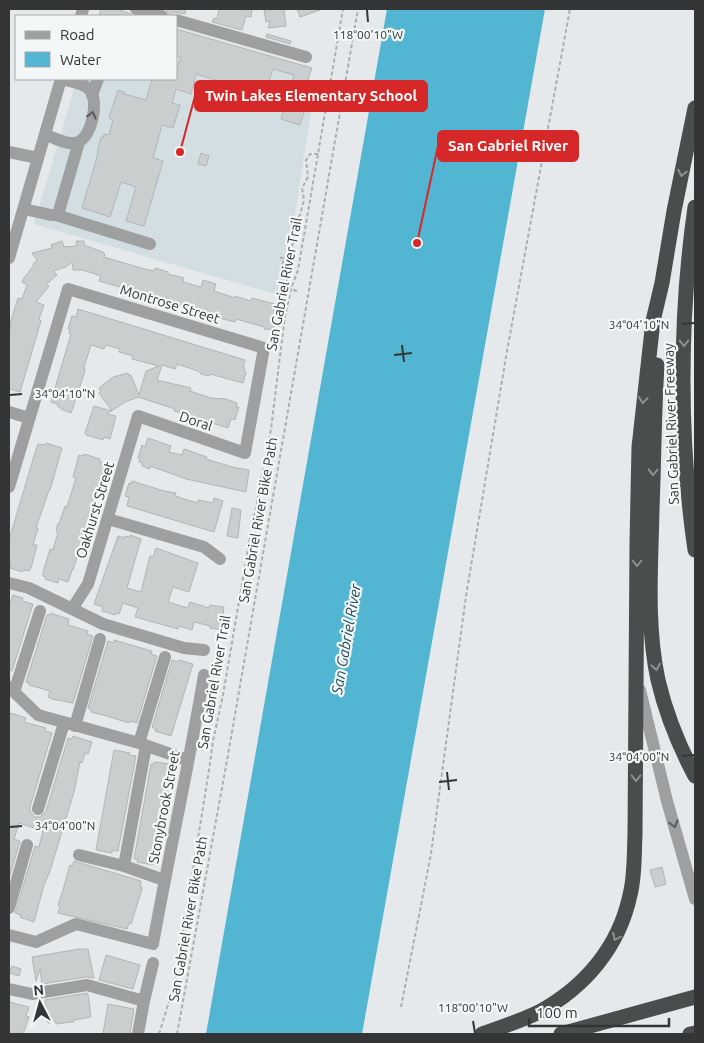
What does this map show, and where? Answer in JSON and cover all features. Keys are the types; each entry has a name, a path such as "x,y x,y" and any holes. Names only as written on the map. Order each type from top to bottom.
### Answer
{"highway":[{"path":"482,1034 538,1012 577,986 598,965 613,943 631,894 634,870 637,675 636,543 639,447 653,321 695,108"},
{"name":"San Gabriel River Freeway","path":"695,207 684,316 686,461 695,550"},
{"path":"662,283 650,577 651,619 655,662 664,702 676,736 695,776"},
{"path":"561,1034 695,997"},
{"path":"690,1034 695,1033"}],"street":[{"path":"136,9 158,15"},
{"path":"178,21 306,57"},
{"path":"9,258 61,80"},
{"path":"56,215 59,211 79,142 86,136 95,102 89,89 64,80"},
{"path":"92,94 98,80"},
{"path":"45,134 71,143 79,142"},
{"path":"9,152 38,158"},
{"path":"24,209 56,215 150,244"},
{"name":"Montrose Street","path":"29,418 68,289 264,348 245,453"},
{"path":"9,412 29,418 9,487"},
{"name":"Doral","path":"138,416 245,453"},
{"name":"Oakhurst Street","path":"72,609 88,584 138,416"},
{"path":"108,519 204,547 220,559"},
{"path":"9,583 29,588 103,624 184,648 204,650"},
{"path":"40,611 10,688 38,715 143,744 187,760"},
{"path":"38,809 100,639"},
{"path":"124,866 143,744 165,658"},
{"path":"637,675 663,783 695,899"},
{"name":"Stonybrook Street","path":"9,935 36,942 76,924 153,944 204,676"},
{"path":"9,908 27,845"},
{"path":"79,855 124,866 164,880"},
{"path":"138,1034 154,963"},
{"path":"9,989 32,994 87,985 144,1001"}],"path":[{"name":"San Gabriel River Trail","path":"159,1034 175,982 207,788 212,742 223,695 271,429 285,316 290,289 296,276 299,262 319,154 342,9"},
{"name":"San Gabriel River Bike Path","path":"177,1034 358,9"},
{"path":"401,1007 431,854 466,596 500,390 570,9"},
{"path":"297,291 290,289 286,282 287,274 294,261 292,248 298,232 296,221 300,215 304,200 302,188 308,172 306,165 308,156 312,153 319,154"},
{"path":"308,172 315,175"},
{"path":"296,240 303,240"},
{"path":"280,258 284,258 282,267 287,274"},
{"path":"294,261 299,262"}],"shaded area":[{"path":"178,43 316,81 282,296 34,224 77,80 178,80"}],"water":[{"path":"387,9 545,9 362,1034 206,1034"}],"building":[{"path":"101,9 115,9 132,15 99,15"},
{"path":"165,9 186,10 185,14 174,12 170,15"},
{"path":"219,9 252,9 251,17 246,16 242,30 212,22 214,18 217,19"},
{"path":"284,9 286,26 268,28 270,21 266,22 264,10"},
{"path":"297,9 320,9 320,10 300,17"},
{"path":"178,30 312,68 306,85 312,87 300,125 281,119 294,75 273,69 264,95 196,74 191,94 176,89 172,103 180,105 173,128 162,125 153,158 163,161 144,226 126,221 136,187 121,182 110,217 82,208 101,137 103,138 104,134 109,135 113,120 109,118 118,90 124,92 124,94 146,100 152,80 178,80 178,66 181,57 178,56"},
{"path":"267,34 291,41 290,44 266,37"},
{"path":"201,153 209,156 206,166 198,164"},
{"path":"62,241 64,247 77,246 76,241 84,241 84,245 103,252 105,254 104,257 141,268 154,271 155,268 168,272 168,274 184,278 183,282 201,287 203,280 216,284 214,291 235,298 235,296 251,301 252,298 278,305 274,330 264,329 264,327 236,319 235,322 223,319 99,281 101,276 83,270 73,270 72,262 66,267 53,271 57,275 47,284 49,286 36,302 44,305 20,392 9,389 10,324 18,298 22,299 27,285 22,282 37,260 32,253 52,248 51,245"},
{"path":"78,309 245,360 243,367 246,372 243,383 210,374 209,376 201,374 198,371 177,364 175,369 162,365 157,380 191,388 190,391 211,398 226,399 237,403 236,407 239,407 235,420 231,419 228,428 174,411 175,409 138,397 125,402 112,411 99,393 101,391 99,388 113,377 128,373 129,376 131,375 139,395 146,371 159,366 132,359 133,356 119,352 120,349 106,345 104,349 91,345 84,367 85,371 71,413 61,409 57,406 58,404 51,402 71,334 68,329 72,316 76,317"},
{"path":"94,406 112,411 107,414 116,416 110,439 104,437 103,440 86,435"},
{"path":"148,438 171,446 169,452 182,455 184,449 207,457 206,459 239,469 249,470 246,492 186,479 150,466 150,469 142,466 143,463 139,462 140,459 138,458 142,445 145,447"},
{"path":"46,443 62,448 50,490 36,528 38,528 33,545 37,545 31,568 29,571 23,570 22,572 10,568 9,540 38,444 45,445"},
{"path":"84,454 100,459 100,462 106,464 73,570 68,582 59,579 58,583 45,579 46,577 43,576 43,572 50,549 53,550 58,532 56,531 58,523 65,506 67,507 76,478 73,477 79,455 83,456"},
{"path":"132,481 176,493 175,496 197,503 198,500 213,503 214,498 223,501 214,532 127,506 129,497 125,496 129,483 131,484"},
{"path":"232,508 241,510 238,538 227,536"},
{"path":"130,535 141,539 127,588 141,592 150,556 153,557 156,548 198,563 189,592 173,587 168,602 188,608 190,602 209,608 210,605 224,607 221,630 194,622 192,630 179,626 178,629 135,617 138,608 123,603 119,614 115,613 115,615 102,611 103,607 94,604 118,536 125,538 125,536 130,537"},
{"path":"13,595 23,598 22,601 33,604 12,671 9,669 9,605"},
{"path":"50,613 69,619 68,625 88,631 87,634 93,636 73,703 52,699 48,697 50,691 29,685 26,682 47,615 50,615"},
{"path":"114,640 152,651 151,654 157,656 137,723 130,721 129,723 91,712 91,709 88,708 108,641 114,643"},
{"path":"172,660 193,664 171,736 155,731 156,729 152,727"},
{"path":"11,713 26,718 24,722 46,728 45,731 52,733 30,807 30,811 35,817 40,817 46,811 68,738 72,739 73,736 92,742 88,754 85,753 82,763 80,762 74,792 34,922 15,913 35,846 39,847 43,831 19,823 14,839 20,841 9,879 9,715"},
{"path":"114,750 136,756 118,851 112,850 112,853 96,850"},
{"path":"154,762 171,764 156,842 160,843 158,852 156,851 155,853 153,865 137,862 138,859 134,859 151,764 154,764"},
{"path":"74,861 141,881 140,886 142,889 131,924 129,923 127,929 58,913 60,906 58,905 70,865 72,866"},
{"path":"662,867 666,884 655,887 650,870"},
{"path":"88,949 94,978 86,977 42,984 40,969 36,981 32,957"},
{"path":"106,955 140,965 133,989 99,980"},
{"path":"12,966 21,969 19,976 9,973"},
{"path":"87,993 91,1017 74,1020 74,1022 48,1023 45,1000"},
{"path":"9,1002 29,1007 26,1016 29,1017 23,1034 9,1034"},
{"path":"108,1004 134,1009 130,1034 103,1034"}],"place":[{"name":"Twin Lakes Elementary School","path":"180,152"},
{"name":"San Gabriel River","path":"417,243"}]}
